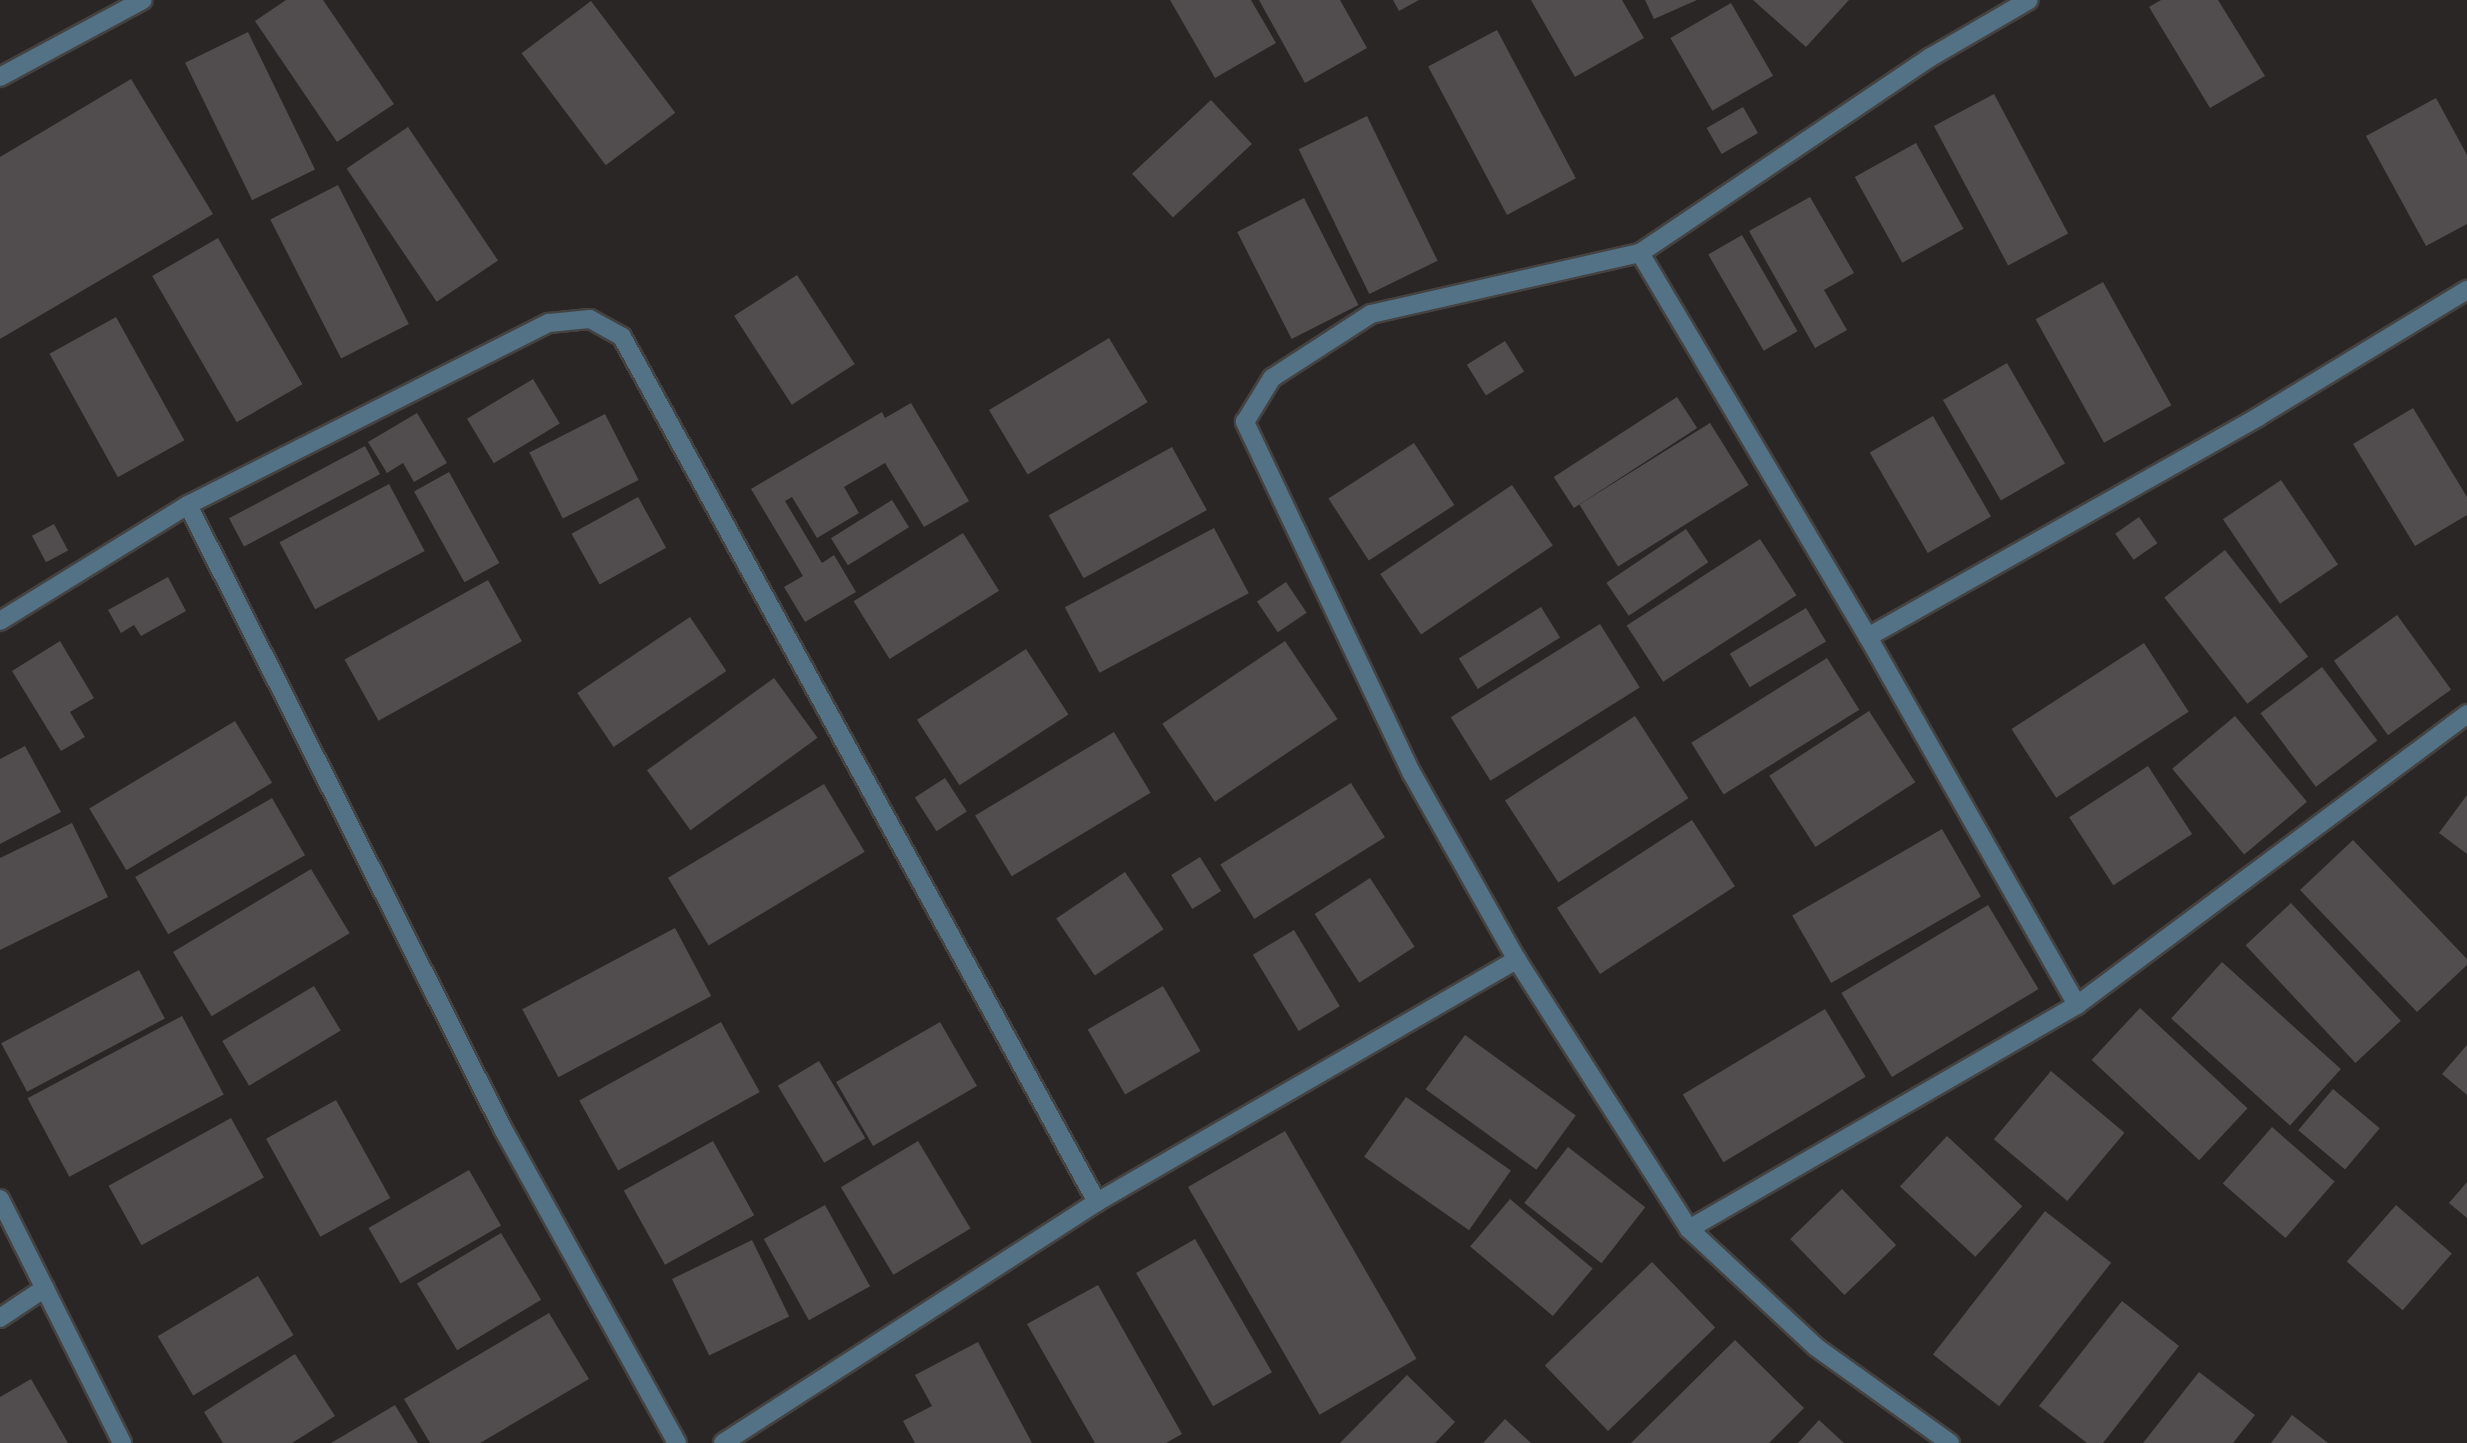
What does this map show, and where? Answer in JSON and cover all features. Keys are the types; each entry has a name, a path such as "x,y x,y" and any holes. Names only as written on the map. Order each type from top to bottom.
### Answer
{"street":[{"path":"0,77 142,0"},
{"path":"1950,1443 1816,1347 1689,1229 1517,960 1412,774 1245,422 1272,378 1371,314 1640,253 1931,57 2029,0"},
{"path":"1640,253 1868,637 2077,1005"},
{"path":"1868,637 2258,416 2467,290"},
{"path":"0,621 188,505 549,323 590,319 622,337 1097,1202"},
{"path":"188,505 503,1129 677,1443"},
{"path":"1689,1229 2077,1005 2467,714"},
{"path":"723,1443 1097,1202 1517,960"},
{"path":"0,1199 122,1443"},
{"path":"0,1318 45,1288"}],"building":[{"path":"286,0 323,0 394,104 337,142 255,21"},
{"path":"1170,0 1251,0 1276,43 1215,78"},
{"path":"1259,0 1340,0 1367,48 1305,83"},
{"path":"1393,0 1419,0 1399,11"},
{"path":"1531,0 1622,0 1644,38 1575,77"},
{"path":"1645,0 1697,0 1654,19"},
{"path":"1753,0 1849,0 1806,47"},
{"path":"2161,0 2218,0 2265,76 2210,108 2149,7"},
{"path":"591,1 675,113 606,165 522,53"},
{"path":"1731,3 1773,76 1712,111 1670,38"},
{"path":"1497,30 1576,178 1507,215 1428,67"},
{"path":"248,32 315,170 252,200 185,63"},
{"path":"131,79 213,214 0,339 0,157"},
{"path":"1994,94 2068,234 2008,265 1934,126"},
{"path":"2436,98 2467,155 2467,224 2426,246 2366,136"},
{"path":"1211,100 1252,144 1173,218 1132,174"},
{"path":"1743,107 1758,133 1722,154 1707,128"},
{"path":"1367,116 1438,261 1369,294 1299,149"},
{"path":"408,127 498,260 437,302 347,168"},
{"path":"1916,143 1964,229 1902,263 1855,177"},
{"path":"338,185 409,324 341,359 270,220"},
{"path":"1810,197 1854,273 1824,290 1847,330 1815,348 1749,231"},
{"path":"1304,198 1358,305 1292,339 1237,232"},
{"path":"1742,235 1798,331 1764,351 1708,254"},
{"path":"218,238 302,384 237,422 152,276"},
{"path":"797,275 855,364 792,405 734,316"},
{"path":"2103,282 2171,405 2104,443 2036,319"},
{"path":"116,317 184,440 118,477 50,354"},
{"path":"1109,338 1148,402 1028,474 989,410"},
{"path":"1505,341 1524,372 1486,395 1467,365"},
{"path":"2007,363 2065,463 2001,500 1943,400"},
{"path":"533,379 560,424 494,463 467,419"},
{"path":"1677,397 1697,428 1574,508 1554,477"},
{"path":"911,403 969,501 924,527 885,463 844,487 859,513 817,538 792,497 785,501 822,563 834,555 856,592 805,622 784,587 803,576 751,489 882,412 885,418"},
{"path":"2413,408 2467,497 2467,515 2415,546 2353,444"},
{"path":"417,413 447,463 414,482 403,463 387,473 368,442"},
{"path":"605,414 639,480 563,519 529,453"},
{"path":"1933,416 1991,516 1928,553 1870,452"},
{"path":"1710,423 1749,485 1618,567 1579,505"},
{"path":"1414,443 1454,505 1369,561 1328,499"},
{"path":"365,446 380,474 244,547 229,518"},
{"path":"1172,447 1207,510 1084,578 1049,515"},
{"path":"449,472 499,563 464,582 414,491"},
{"path":"2281,480 2338,565 2280,604 2223,519"},
{"path":"389,484 425,551 315,609 280,542"},
{"path":"1512,485 1553,546 1421,634 1380,574"},
{"path":"638,497 666,548 600,585 572,534"},
{"path":"892,500 909,527 848,565 831,538"},
{"path":"2139,517 2157,543 2134,560 2115,534"},
{"path":"54,524 68,550 46,562 32,536"},
{"path":"1214,528 1249,593 1100,673 1065,607"},
{"path":"1686,529 1708,562 1629,616 1606,583"},
{"path":"963,533 999,591 890,659 854,601"},
{"path":"1760,539 1796,595 1663,682 1627,626"},
{"path":"2225,550 2308,656 2247,704 2164,597"},
{"path":"168,577 186,611 141,636 134,625 121,633 108,610"},
{"path":"488,580 522,641 378,721 345,660"},
{"path":"1286,582 1307,613 1278,632 1257,602"},
{"path":"1541,607 1560,638 1478,689 1459,658"},
{"path":"1806,608 1826,641 1750,687 1730,654"},
{"path":"2397,615 2451,689 2388,735 2334,661"},
{"path":"690,617 726,671 614,747 577,693"},
{"path":"1600,624 1640,688 1490,781 1451,717"},
{"path":"60,641 94,698 70,712 85,737 61,751 12,671"},
{"path":"1285,641 1338,719 1215,802 1162,724"},
{"path":"2144,643 2189,712 2056,798 2011,729"},
{"path":"1026,649 1068,714 959,785 917,720"},
{"path":"1827,658 1859,710 1724,795 1691,743"},
{"path":"2322,667 2377,740 2316,787 2261,713"},
{"path":"774,678 817,738 690,830 647,770"},
{"path":"1869,711 1915,782 1815,847 1769,776"},
{"path":"1635,716 1688,798 1558,883 1505,800"},
{"path":"2235,716 2307,802 2244,855 2172,769"},
{"path":"235,721 272,783 126,870 89,809"},
{"path":"1114,732 1151,793 1012,876 975,815"},
{"path":"25,746 61,812 0,844 0,759"},
{"path":"2148,766 2192,834 2113,885 2069,817"},
{"path":"945,778 967,812 937,831 915,798"},
{"path":"1351,783 1385,837 1254,919 1220,865"},
{"path":"824,784 865,852 709,945 668,878"},
{"path":"2467,795 2467,854 2439,833"},
{"path":"272,798 305,855 168,934 135,877"},
{"path":"1692,820 1735,886 1600,974 1557,908"},
{"path":"72,823 108,897 0,950 0,858"},
{"path":"1942,829 1981,897 1831,983 1792,916"},
{"path":"2353,840 2467,959 2467,965 2417,1012 2300,890"},
{"path":"1200,857 1221,891 1192,909 1171,875"},
{"path":"311,869 350,933 212,1016 173,952"},
{"path":"1125,872 1164,929 1095,976 1056,918"},
{"path":"1370,878 1415,947 1359,983 1315,914"},
{"path":"2291,903 2401,1021 2355,1063 2246,945"},
{"path":"1988,905 2038,989 1892,1077 1841,993"},
{"path":"675,928 711,996 558,1077 522,1009"},
{"path":"1294,930 1340,1006 1299,1031 1253,955"},
{"path":"2222,962 2341,1069 2290,1126 2171,1018"},
{"path":"139,970 165,1019 27,1092 1,1043"},
{"path":"314,986 341,1031 249,1086 222,1041"},
{"path":"1163,986 1200,1051 1125,1094 1088,1030"},
{"path":"2140,1008 2248,1108 2199,1160 2092,1060"},
{"path":"1825,1009 1866,1077 1723,1162 1683,1094"},
{"path":"182,1016 224,1095 69,1177 27,1098"},
{"path":"721,1022 760,1092 618,1171 579,1101"},
{"path":"940,1022 977,1086 873,1146 836,1082"},
{"path":"1465,1035 1576,1116 1536,1170 1426,1089"},
{"path":"2467,1045 2467,1095 2442,1074"},
{"path":"819,1061 865,1138 824,1163 778,1086"},
{"path":"2051,1071 2125,1133 2067,1201 1994,1139"},
{"path":"2333,1089 2380,1128 2345,1170 2298,1130"},
{"path":"1406,1097 1511,1170 1469,1230 1364,1157"},
{"path":"336,1100 390,1198 320,1237 266,1139"},
{"path":"231,1118 264,1177 142,1245 109,1186"},
{"path":"2272,1127 2335,1181 2285,1238 2223,1184"},
{"path":"1285,1131 1416,1359 1320,1415 1188,1187"},
{"path":"1947,1136 2022,1206 1975,1257 1900,1186"},
{"path":"713,1141 754,1215 665,1265 624,1190"},
{"path":"918,1141 971,1228 893,1275 841,1187"},
{"path":"1568,1147 1645,1207 1602,1263 1524,1203"},
{"path":"469,1170 501,1225 401,1283 369,1228"},
{"path":"2467,1182 2467,1218 2449,1203"},
{"path":"1842,1189 1896,1245 1844,1295 1790,1239"},
{"path":"1510,1199 1593,1268 1553,1316 1470,1246"},
{"path":"825,1205 870,1286 809,1320 764,1239"},
{"path":"2396,1205 2452,1254 2403,1310 2347,1262"},
{"path":"2045,1211 2111,1263 1999,1406 1933,1354"},
{"path":"501,1233 541,1300 457,1350 417,1283"},
{"path":"1195,1239 1272,1372 1213,1406 1136,1273"},
{"path":"752,1240 789,1316 709,1355 672,1279"},
{"path":"1652,1262 1715,1327 1608,1431 1545,1366"},
{"path":"258,1276 294,1335 193,1395 158,1336"},
{"path":"1098,1285 1182,1434 1166,1443 1095,1443 1027,1324"},
{"path":"2122,1301 2179,1346 2103,1443 2087,1443 2039,1406"},
{"path":"549,1313 589,1379 480,1443 430,1443 404,1399"},
{"path":"1735,1340 1804,1408 1769,1443 1631,1443"},
{"path":"978,1342 1032,1443 915,1443 903,1421 932,1406 915,1375"},
{"path":"295,1354 335,1416 292,1443 223,1443 204,1412"},
{"path":"2199,1372 2255,1415 2233,1443 2143,1443"},
{"path":"1407,1375 1455,1422 1435,1443 1340,1443"},
{"path":"31,1379 68,1443 0,1443 0,1397"},
{"path":"395,1405 418,1443 331,1443"},
{"path":"2292,1415 2328,1443 2271,1443"},
{"path":"1505,1419 1531,1443 1483,1443"},
{"path":"1819,1420 1844,1443 1798,1443"}]}
